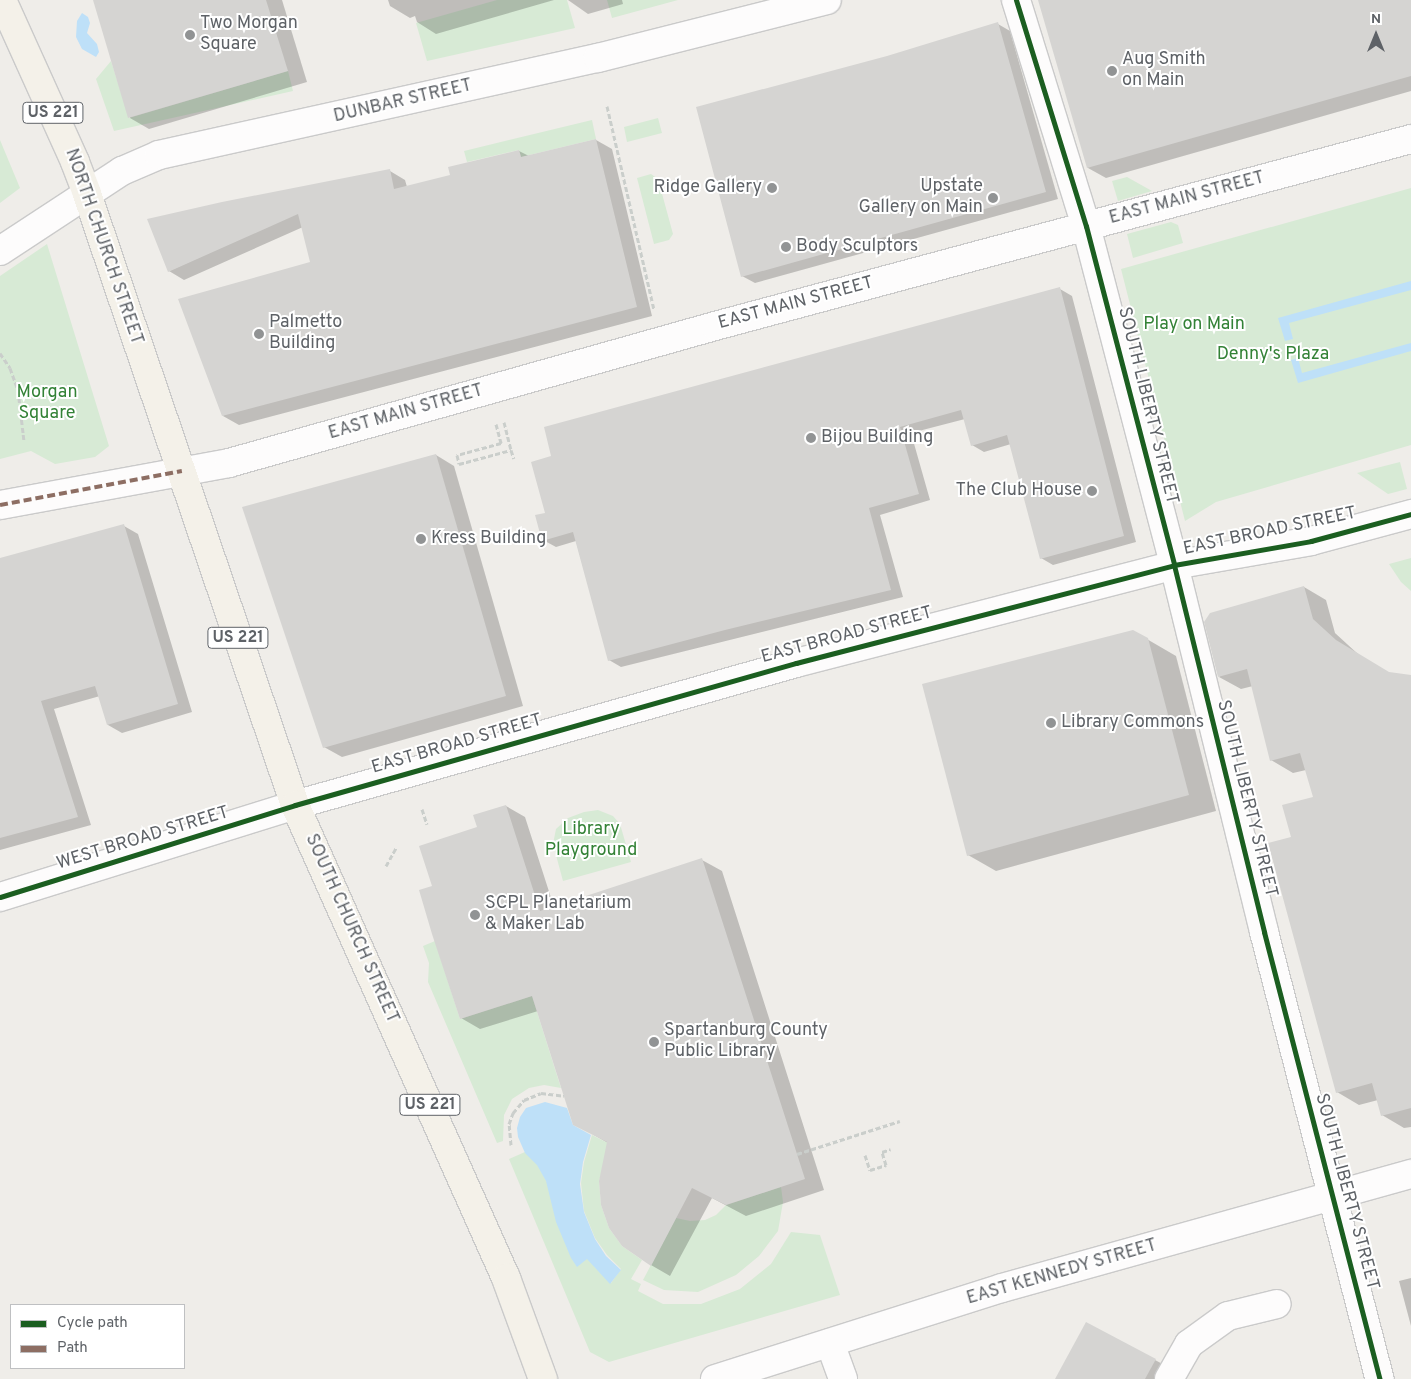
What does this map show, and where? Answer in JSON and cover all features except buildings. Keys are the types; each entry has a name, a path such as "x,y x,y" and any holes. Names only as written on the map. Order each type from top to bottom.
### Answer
{"main road":[{"name":"NORTH CHURCH STREET","path":"2,0 75,162 182,471"},
{"name":"SOUTH CHURCH STREET","path":"182,471 295,805 506,1278 543,1379"}],"street":[{"name":"DUNBAR STREET","path":"0,251 122,171 159,155 588,60 826,0"},
{"name":"SOUTH LIBERTY STREET","path":"1016,0 1086,226 1174,566 1264,932 1334,1195 1380,1379"},
{"name":"EAST MAIN STREET","path":"0,505 229,463 715,326 1411,139"},
{"name":"EAST BROAD STREET","path":"295,805 796,663 1174,566 1311,541 1411,514"},
{"name":"WEST BROAD STREET","path":"0,897 295,805"},
{"name":"EAST KENNEDY STREET","path":"715,1379 1002,1288 1411,1174"},
{"path":"1169,1379 1189,1344 1228,1316 1277,1304"},
{"path":"830,1343 843,1379"}],"path":[{"path":"607,106 654,310"},
{"path":"0,353 10,368 18,390 24,441"},
{"path":"504,422 514,459"},
{"path":"496,424 501,443 457,455 459,464 511,450"},
{"path":"422,809 427,824"},
{"path":"386,866 396,848"},
{"path":"511,1145 509,1124 513,1114 524,1100 541,1093 564,1096"},
{"path":"797,1154 900,1120"},
{"path":"866,1155 870,1170 886,1165 882,1152 891,1149"}],"green space":[{"path":"497,0 567,0 575,28 427,61 416,23"},
{"path":"607,0 678,0 612,18"},
{"path":"111,61 129,118 288,71 293,91 114,131 96,79"},
{"path":"658,118 662,133 627,142 624,127"},
{"path":"592,120 596,139 521,157 519,150 467,162 464,151"},
{"path":"0,140 20,188 0,203"},
{"path":"651,174 658,179 673,234 669,240 654,244 637,178"},
{"path":"1127,177 1152,191 1118,201 1112,181"},
{"name":"Denny's Plaza","path":"1411,188 1411,445 1216,502 1185,521 1121,269"},
{"path":"1171,222 1178,225 1183,243 1133,258 1127,234"},
{"name":"Morgan Square","path":"47,244 109,446 95,457 55,464 31,451 0,459 0,276"},
{"path":"1400,462 1407,489 1388,494 1357,473"},
{"path":"1411,558 1411,591 1401,582 1389,564"},
{"name":"Library Playground","path":"598,810 613,816 620,824 631,862 563,881 553,844 556,829 568,818 584,812"},
{"path":"435,941 460,1019 532,996 561,1088 544,1085 529,1088 512,1099 504,1115 503,1141 497,1143 428,982 429,963 423,946"},
{"path":"592,1135 610,1144 599,1181 601,1205 609,1228 622,1246 642,1260 631,1279 641,1284 638,1291 663,1304 701,1304 740,1289 771,1264 791,1232 820,1235 840,1295 609,1362 590,1352 509,1159 525,1152 538,1165 587,1258 611,1283 621,1269 607,1255 595,1238 584,1211 581,1183 584,1162"},
{"path":"781,1187 783,1202 778,1231 759,1256 736,1275 698,1292 664,1290 643,1280 676,1218 690,1221 705,1220 716,1215 726,1205"}],"water":[{"path":"82,13 88,17 90,23 87,33 97,44 99,52 96,57 82,49 76,37 77,21"},
{"path":"1411,281 1411,290 1289,323 1293,339 1285,341 1278,318"},
{"path":"1411,343 1411,351 1298,383 1291,360 1298,358 1302,373"},
{"path":"545,1102 567,1108 573,1125 591,1135 583,1162 580,1184 584,1212 595,1239 606,1256 621,1270 610,1284 587,1259 577,1267 571,1258 556,1222 546,1181 537,1165 525,1153 518,1137 517,1128 520,1117 526,1108"}],"marked path":[{"path":"0,505 182,471"}],"cycle path":[{"path":"1016,0 1086,226 1174,565 1264,932 1380,1379"},
{"path":"0,897 295,805 796,663 1174,565 1311,541 1411,514"}],"place":[{"name":"Two Morgan Square","path":"190,35"},
{"name":"Aug Smith on Main","path":"1112,71"},
{"name":"Ridge Gallery","path":"772,188"},
{"name":"Upstate Gallery on Main","path":"993,198"},
{"name":"Body Sculptors","path":"786,247"},
{"name":"Palmetto Building","path":"259,334"},
{"name":"Bijou Building","path":"811,438"},
{"name":"The Club House","path":"1092,491"},
{"name":"Kress Building","path":"421,539"},
{"name":"Library Commons","path":"1051,723"},
{"name":"SCPL Planetarium & Maker Lab","path":"475,915"},
{"name":"Spartanburg County Public Library","path":"654,1042"}],"park label":[{"name":"Play on Main","path":"1194,325"}]}
